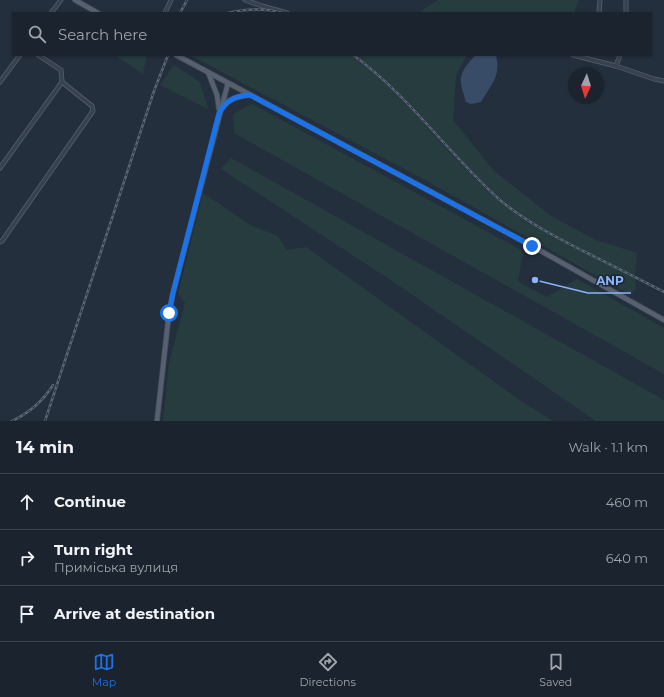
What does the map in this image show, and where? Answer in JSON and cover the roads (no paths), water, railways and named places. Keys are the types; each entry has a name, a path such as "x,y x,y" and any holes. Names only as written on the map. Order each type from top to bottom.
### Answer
{"main road":[{"path":"75,0 96,12"},
{"path":"178,56 525,242 664,320"},
{"path":"208,72 217,95 219,113"},
{"path":"156,421 169,313 173,293 228,83"},
{"path":"219,113 223,106 233,98 250,95"}],"street":[{"path":"52,12 61,0"},
{"path":"165,12 171,0"},
{"path":"246,0 283,12"},
{"path":"598,12 600,0"},
{"path":"626,0 626,12"},
{"path":"0,82 19,56"},
{"path":"0,168 62,82 61,70 40,56"},
{"path":"577,56 664,81"},
{"path":"593,60 594,56"},
{"path":"616,66 620,56"},
{"path":"0,242 93,111 92,106 62,82"}],"water":[{"path":"474,56 496,56 496,75 492,85 481,102 471,104 466,102 461,81 465,68"}],"railway":[{"path":"181,12 187,0"},
{"path":"235,12 255,10 269,10 278,12"},
{"path":"45,421 154,91 168,56"},
{"path":"354,56 392,88 463,164 510,208 551,234 664,292"},
{"path":"12,421 35,406 53,385"}],"place":[{"name":"ANP","path":"535,280"}]}
